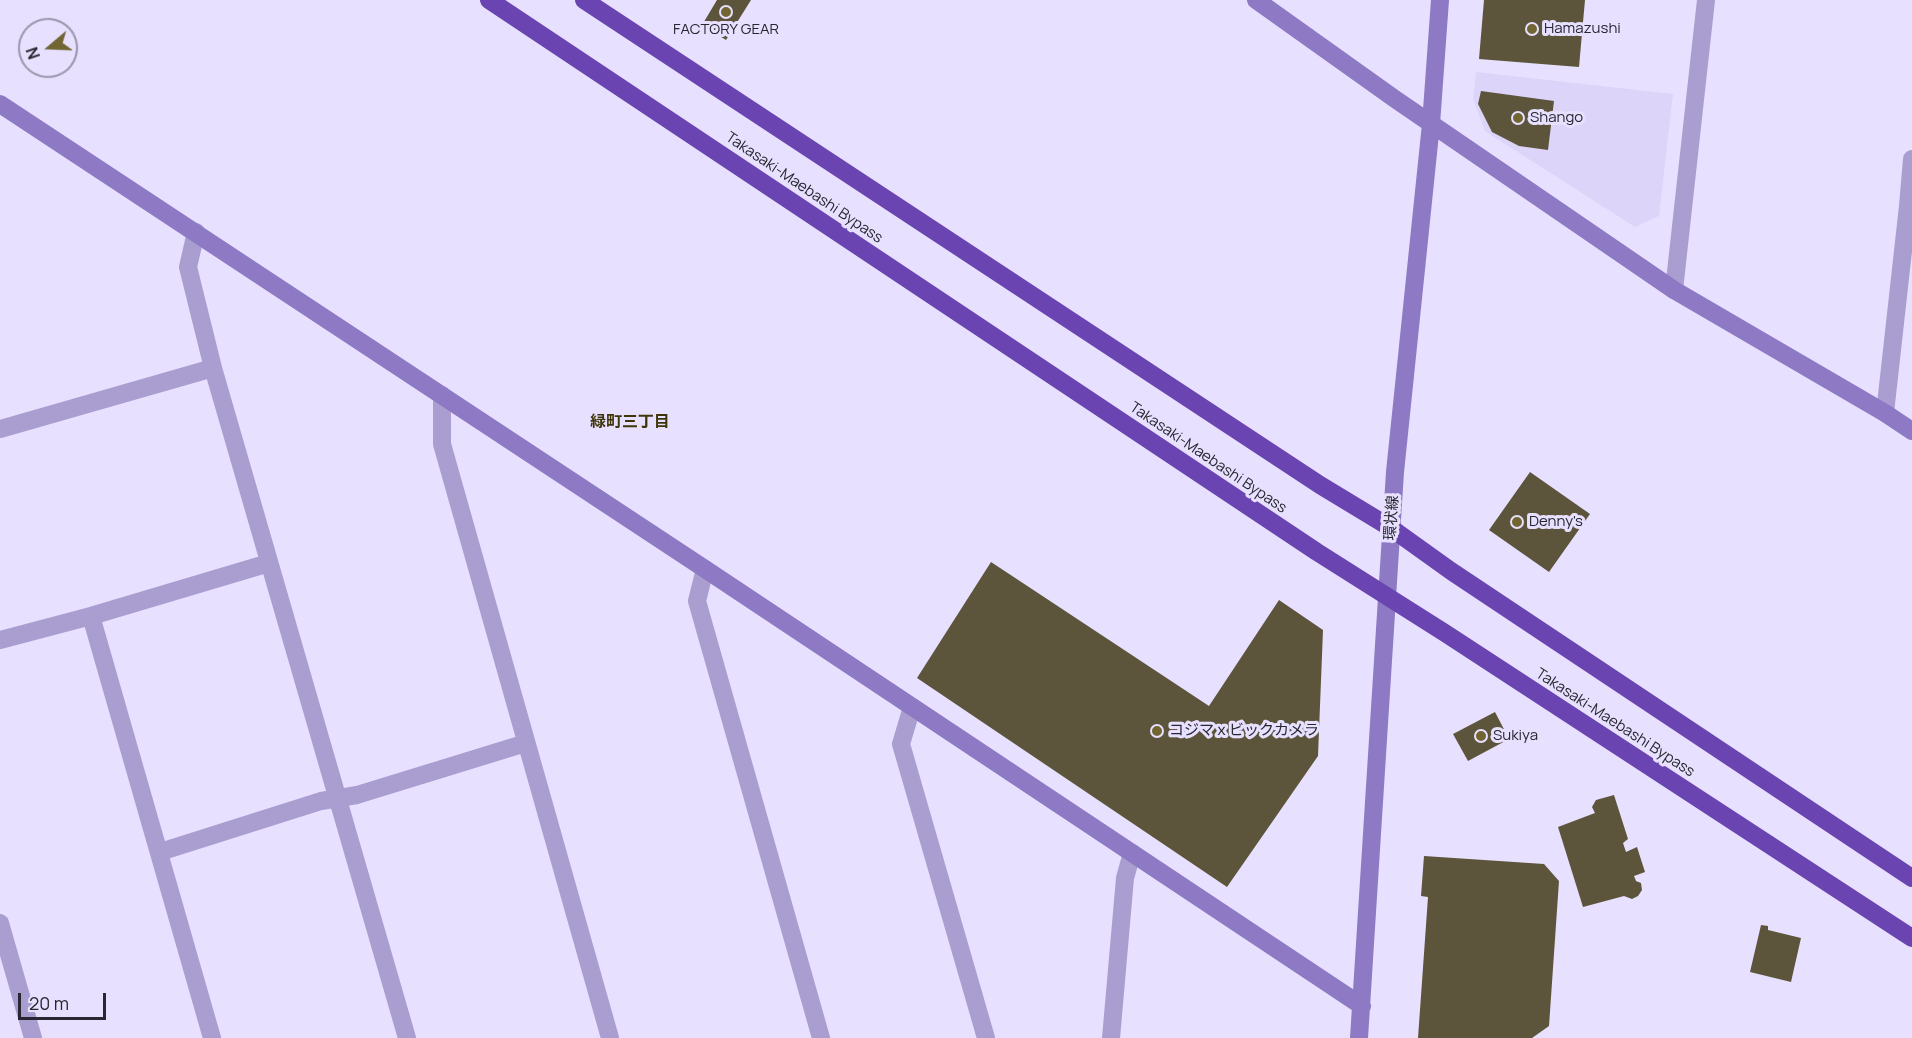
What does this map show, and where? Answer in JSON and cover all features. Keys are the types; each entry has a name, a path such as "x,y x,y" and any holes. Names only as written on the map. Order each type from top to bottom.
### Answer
{"highway":[{"name":"Takasaki-Maebashi Bypass","path":"489,0 1386,597 1455,639 1912,938"},
{"path":"584,0 1300,472 1391,528 1451,571 1912,878"}],"street":[{"path":"1256,0 1431,124 1674,290 1912,431"},
{"name":"環状線","path":"1359,1038 1395,472 1431,124 1440,0"},
{"path":"1674,290 1706,0"},
{"path":"0,104 705,568 1362,1006"},
{"path":"1886,414 1910,207 1912,159"},
{"path":"196,232 188,267 213,368 407,1038"},
{"path":"0,429 213,368"},
{"path":"441,395 442,444 610,1038"},
{"path":"0,640 91,616 269,563"},
{"path":"705,568 698,601 821,1038"},
{"path":"91,616 212,1038"},
{"path":"912,707 901,744 986,1038"},
{"path":"160,852 321,801 339,799 526,743"},
{"path":"1111,1038 1125,878 1132,853"},
{"path":"0,923 33,1038"}],"shaded area":[{"path":"1476,72 1673,94 1659,216 1635,227 1485,131 1473,99"}],"building":[{"name":"FACTORY GEAR","path":"717,0 751,0 726,40 702,25"},
{"name":"Hamazushi","path":"1484,0 1585,0 1579,67 1479,59"},
{"name":"Shango","path":"1481,91 1554,101 1548,150 1519,146 1492,132 1478,104"},
{"path":"1530,472 1590,514 1549,572 1489,530"},
{"name":"コジマｘビックカメラ","path":"991,562 1209,706 1279,600 1323,630 1318,756 1227,887 917,678"},
{"name":"Sukiya","path":"1495,712 1509,739 1468,761 1453,734"},
{"path":"1614,795 1628,839 1623,843 1626,852 1637,847 1645,872 1634,876 1636,881 1641,883 1642,890 1632,899 1624,896 1583,907 1558,827 1595,813 1592,807 1596,800"},
{"path":"1424,856 1544,864 1559,881 1549,1026 1532,1038 1418,1038 1428,897 1421,896"},
{"path":"1761,925 1768,926 1768,930 1801,938 1791,982 1750,972"}],"place":[{"name":"FACTORY GEAR","path":"726,12"},
{"name":"Hamazushi","path":"1532,29"},
{"name":"Shango","path":"1518,118"},
{"name":"Denny's","path":"1517,522"},
{"name":"コジマｘビックカメラ","path":"1157,731"},
{"name":"Sukiya","path":"1481,736"}],"district":[{"name":"緑町三丁目","path":"630,423"}]}
